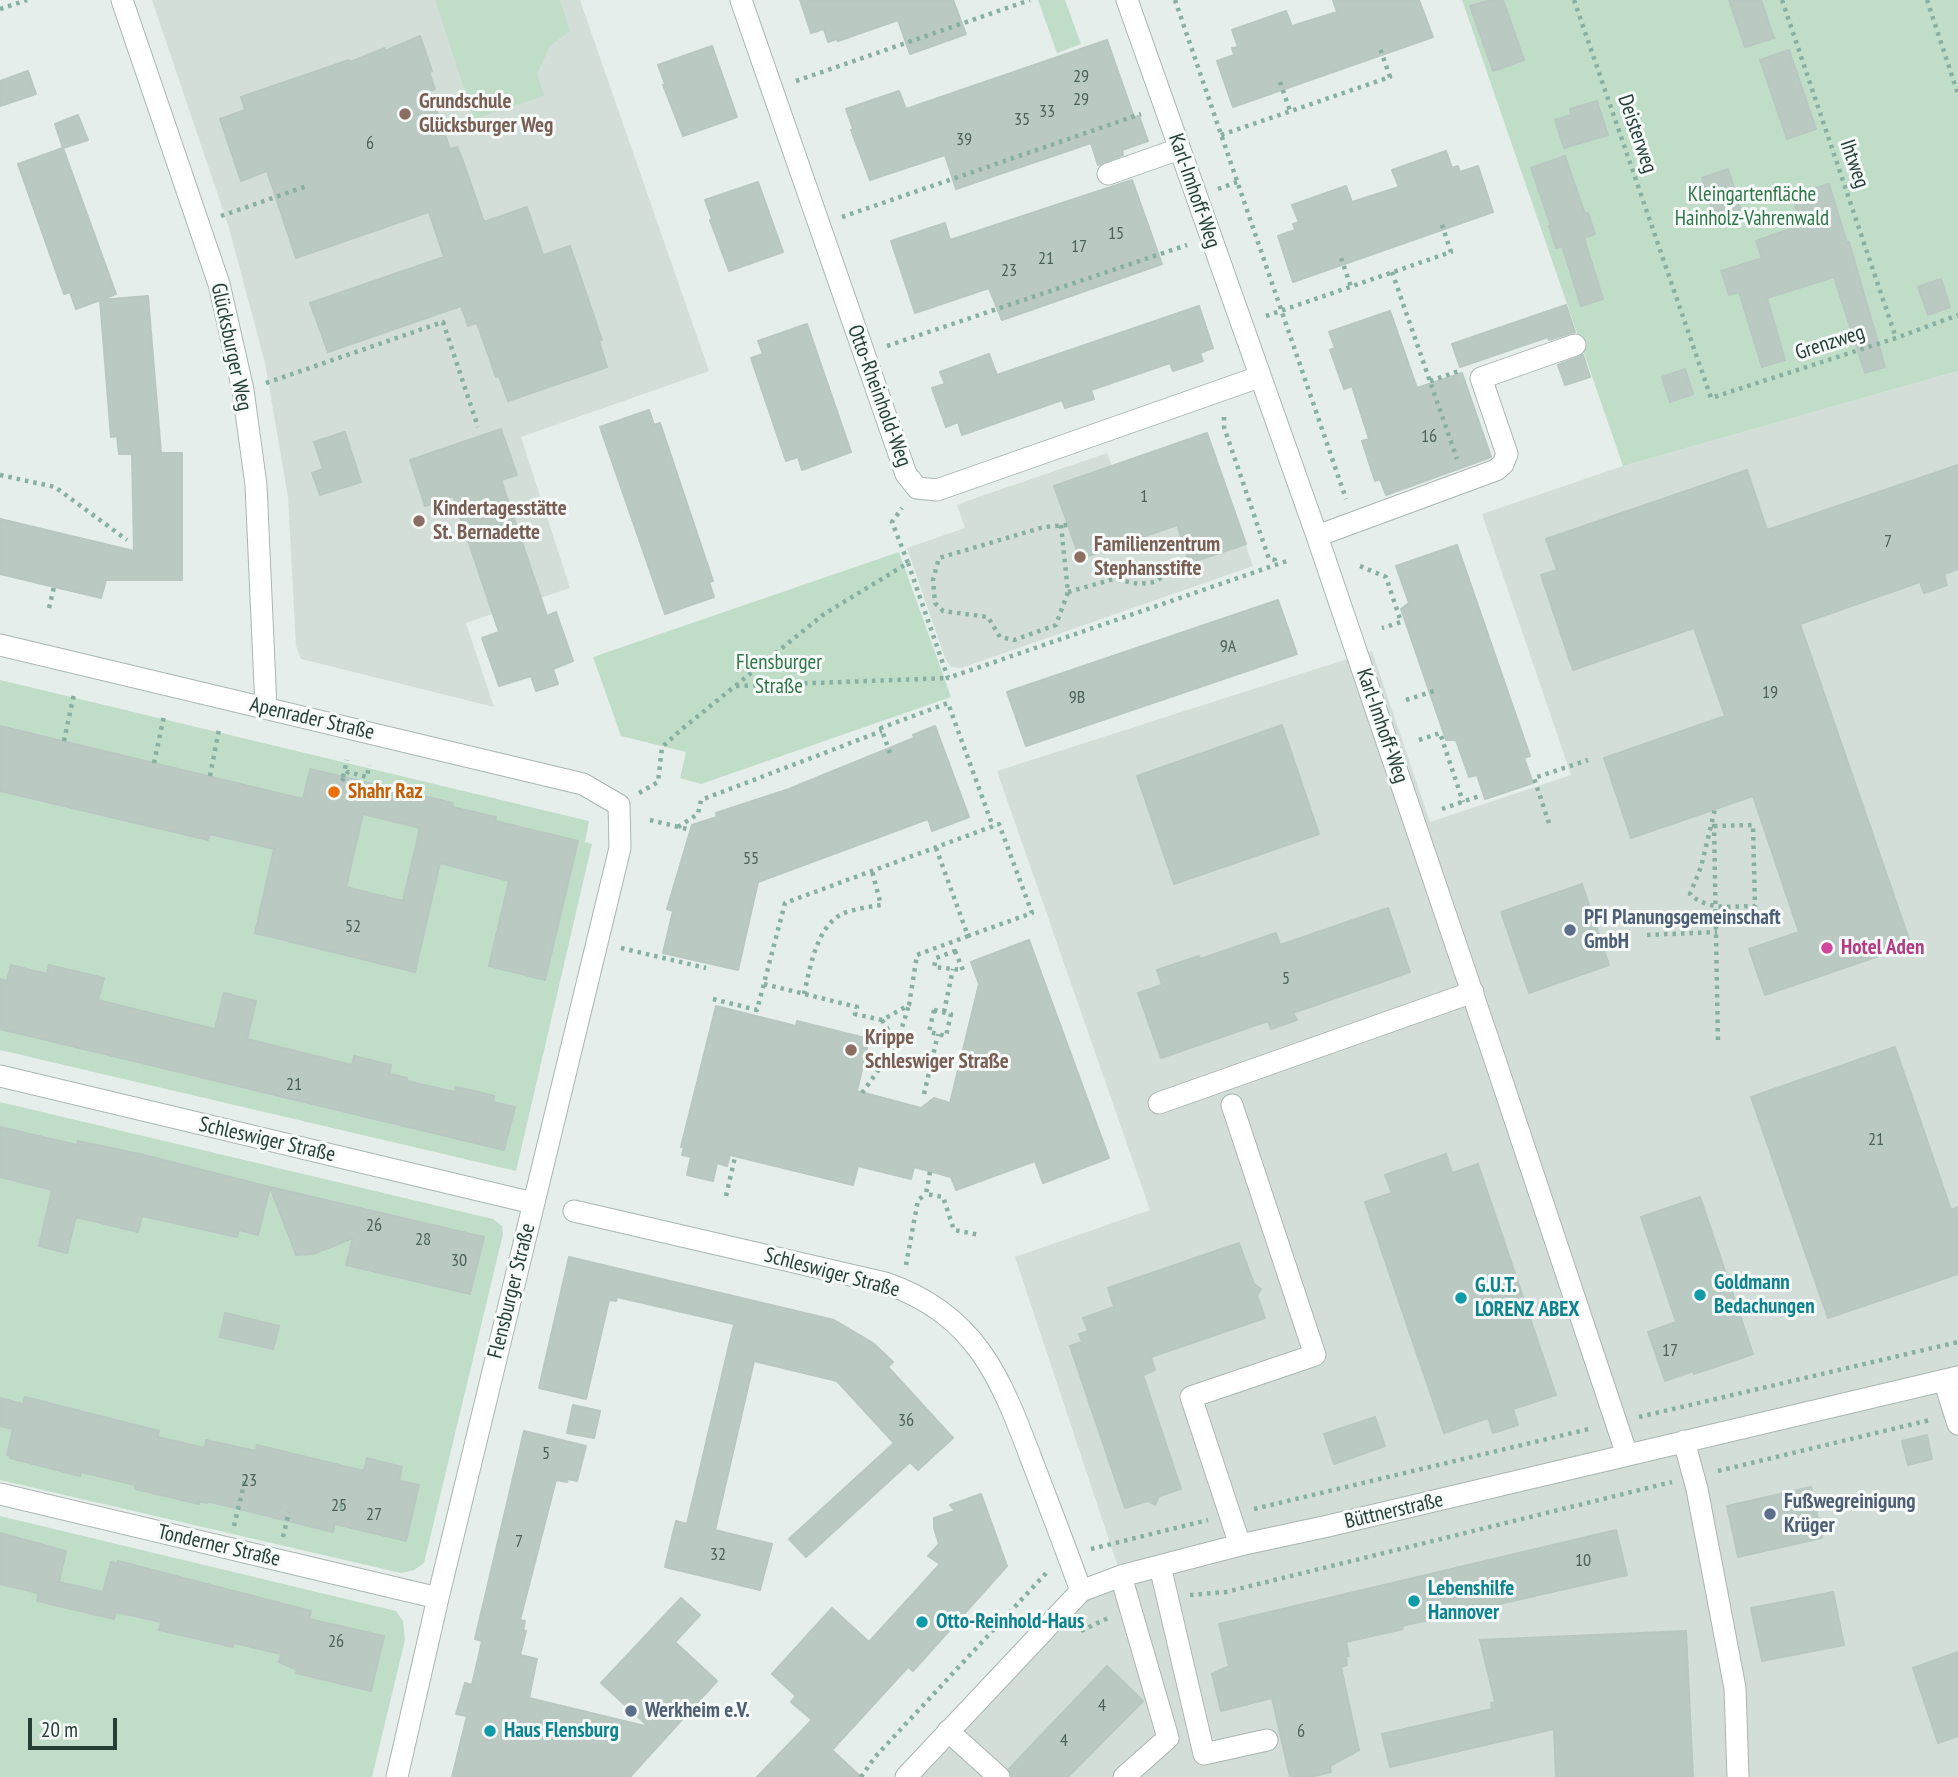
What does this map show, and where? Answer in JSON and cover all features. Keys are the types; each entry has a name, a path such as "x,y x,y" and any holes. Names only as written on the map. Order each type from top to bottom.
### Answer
{"street":[{"name":"Glücksburger Weg","path":"122,0 219,285 243,390 256,485 266,708"},
{"name":"Otto-Rheinhold-Weg","path":"741,0 906,474 917,488 937,490 1259,377"},
{"name":"Karl-Imhoff-Weg","path":"1127,0 1317,536 1627,1455"},
{"path":"1108,174 1179,149"},
{"path":"1317,536 1496,470 1503,464 1507,454 1481,378 1575,345"},
{"name":"Apenrader Straße","path":"0,645 583,784 619,805"},
{"name":"Flensburger Straße","path":"397,1777 620,848 619,805"},
{"path":"1159,1102 1473,992"},
{"name":"Schleswiger Straße","path":"0,1076 533,1203"},
{"path":"1232,1105 1315,1355 1191,1397 1240,1545"},
{"name":"Schleswiger Straße","path":"575,1211 901,1289 951,1318 989,1361 1010,1404 1081,1591"},
{"path":"1951,1379 1956,1419"},
{"name":"Büttnerstraße","path":"906,1777 1081,1591 1122,1576 1240,1545 1951,1379"},
{"path":"1685,1441 1735,1688 1738,1777"},
{"name":"Tonderner Straße","path":"0,1494 438,1598"},
{"path":"1160,1566 1204,1754 1267,1740"},
{"path":"1122,1576 1168,1738 1125,1777"},
{"path":"948,1731 999,1777"}],"path":[{"path":"0,9 27,0"},
{"path":"788,84 1030,0"},
{"path":"1175,0 1354,522"},
{"name":"Deisterweg","path":"1574,0 1712,398"},
{"name":"Ihtweg","path":"1782,0 1896,338"},
{"path":"1927,0 1958,94"},
{"path":"1221,135 1390,77 1380,48"},
{"path":"1280,82 1290,111"},
{"path":"834,220 1145,113"},
{"path":"198,224 306,186"},
{"path":"1241,325 1451,252 1441,222"},
{"path":"879,349 1191,244"},
{"path":"1341,258 1351,286"},
{"path":"1392,272 1465,482"},
{"name":"Grenzweg","path":"1712,398 1958,316"},
{"path":"243,390 443,323 478,427"},
{"path":"1224,409 1224,427 1228,440 1269,559 1275,560 1276,564"},
{"path":"0,475 55,487 127,540"},
{"path":"892,522 948,678"},
{"path":"1061,525 1068,592 1056,625 1014,640 1000,637 988,617 943,611 935,603 933,580 939,558 1044,527 1061,525 1068,525"},
{"path":"1068,592 1114,579 1139,584 1155,582 1188,558"},
{"path":"736,686 948,678 1287,561"},
{"path":"658,782 662,747 824,614 908,563"},
{"path":"1360,566 1386,577 1401,622 1382,628"},
{"path":"49,608 54,587"},
{"path":"1399,616 1408,613"},
{"path":"1406,700 1434,691"},
{"path":"64,741 74,694"},
{"path":"890,753 881,728 948,703 993,827"},
{"path":"154,763 164,716"},
{"path":"210,776 219,729"},
{"path":"678,827 698,814 701,800 882,731"},
{"path":"1419,740 1448,732"},
{"path":"1440,735 1463,802"},
{"path":"347,760 342,781 348,772 367,777 369,765"},
{"path":"1549,822 1534,778 1588,760"},
{"path":"1442,809 1482,795"},
{"path":"1714,826 1753,825 1755,906 1717,906 1698,902 1690,894 1701,867 1714,809 1714,826 1717,906 1718,1045"},
{"path":"650,820 691,830"},
{"path":"713,999 757,1010 785,903 999,824 1032,913 917,955 909,1006 897,1044 863,1093"},
{"path":"936,848 968,936"},
{"path":"804,994 813,957 830,923 842,914 880,905 872,871"},
{"path":"1647,935 1717,932"},
{"path":"596,943 706,968"},
{"path":"934,948 938,957 934,967 963,970 955,951 938,957"},
{"path":"943,1012 953,969"},
{"path":"764,984 856,1007 855,1014 882,1020 909,1006"},
{"path":"934,1010 943,1012 951,1014 946,1036 929,1032 934,1010"},
{"path":"882,1020 897,1044"},
{"path":"924,1094 938,1034"},
{"path":"726,1196 735,1157"},
{"path":"901,1289 919,1200 926,1194 930,1172"},
{"path":"926,1194 943,1197 954,1230 980,1236"},
{"path":"1168,1597 1226,1592 1694,1476 1956,1419"},
{"path":"232,1537 245,1480 249,1481"},
{"path":"339,1506 347,1508"},
{"path":"281,1548 289,1512"},
{"path":"1075,1634 1131,1609"}],"shaded area":[{"name":"Grundschule Glücksburger Weg","path":"152,0 580,0 709,371 521,437 570,588 466,623 494,707 301,659 296,646 288,497 265,363 229,228"},
{"path":"1958,371 1958,1777 906,1777 1081,1591 1121,1576 1015,1257 1150,1210 997,771 1372,651 1430,822 1571,775 1482,514 1623,466"},
{"name":"Familienzentrum Stephansstifte","path":"1207,433 1253,566 961,668 951,667 945,658 907,548 965,528 957,505 967,501 1107,453 1112,466"}],"green space":[{"path":"435,0 560,0 570,31 550,46 537,74 544,96 474,119"},
{"path":"1038,0 1065,0 1081,44 1057,53"},
{"name":"Kleingartenfläche Hainholz-Vahrenwald","path":"1462,0 1958,0 1958,371 1623,466"},
{"name":"Flensburger Straße","path":"899,552 951,697 701,784 680,778 686,752 621,736 593,657"},
{"path":"0,680 589,821 585,842 592,844 516,1171 0,1050"},
{"path":"0,1102 493,1219 502,1226 503,1234 424,1563 414,1570 401,1573 0,1480"},
{"path":"0,1516 396,1611 403,1621 405,1640 372,1777 0,1777"}],"building":[{"path":"800,0 953,0 966,34 910,54 898,20 828,42 824,29 811,33"},
{"path":"1333,0 1419,0 1433,37 1233,107 1217,61 1234,55 1232,48 1238,47 1232,30 1286,11 1292,26 1337,12"},
{"path":"1491,0 1503,0 1524,60 1493,71 1470,6"},
{"path":"1729,0 1761,0 1774,38 1745,47"},
{"path":"420,36 432,71 429,72 435,89 430,91 450,149 457,147 463,161 484,222 527,207 543,255 570,246 602,340 599,341 607,367 508,401 499,376 496,377 477,323 468,326 461,306 328,352 310,303 444,257 429,212 296,258 267,171 241,181 220,119 245,110 241,97 385,48 385,51"},
{"path":"1107,40 1134,117 1139,116 1148,141 1122,150 1123,155 1098,165 1091,143 956,189 945,155 870,180 846,109 899,91 906,109"},
{"path":"712,46 737,117 683,136 658,65"},
{"path":"1789,50 1816,129 1787,139 1760,60"},
{"path":"28,71 36,94 0,106 0,81"},
{"path":"1597,101 1608,135 1564,148 1555,120 1571,115 1570,109"},
{"path":"78,115 88,140 63,148 55,124"},
{"path":"63,148 116,294 76,309 70,292 64,294 18,164"},
{"path":"1446,151 1452,168 1458,166 1460,172 1478,166 1493,212 1293,282 1278,236 1295,230 1293,224 1299,222 1292,205 1346,186 1352,202 1399,187 1392,170"},
{"path":"1565,156 1585,214 1588,213 1595,234 1584,238 1603,299 1581,306 1562,246 1556,248 1531,168"},
{"path":"1728,169 1741,210 1715,219 1702,178"},
{"path":"1132,180 1162,264 1002,320 989,288 915,313 891,241 945,223 950,240"},
{"path":"758,182 783,252 729,271 705,200"},
{"path":"1829,184 1847,243 1849,242 1885,367 1865,373 1834,277 1767,298 1785,360 1762,367 1739,292 1729,295 1721,271 1762,258 1756,241 1801,225 1792,195"},
{"path":"1941,279 1950,307 1928,315 1918,287"},
{"path":"148,296 161,453 182,453 182,580 106,580 101,598 0,574 0,519 134,551 132,454 119,454 117,436 111,437 100,300"},
{"path":"1566,305 1575,332 1549,340 1548,337 1460,367 1452,344"},
{"path":"1199,306 1213,348 1200,353 1203,361 1173,371 1170,363 1091,390 1094,399 1065,408 1062,400 962,435 958,422 946,427 932,388 945,384 940,372 989,354 997,375"},
{"path":"1390,311 1417,388 1462,373 1491,457 1386,495 1380,479 1375,481 1362,441 1369,439 1352,386 1344,389 1330,350 1335,348 1329,332"},
{"path":"807,324 851,452 802,470 798,457 786,461 751,358 763,354 758,341"},
{"path":"1583,355 1590,377 1565,385 1558,365"},
{"path":"1685,369 1693,394 1670,402 1662,377"},
{"path":"649,410 654,425 660,423 713,581 709,582 714,597 665,614 600,427"},
{"path":"501,429 517,475 501,480 547,616 556,612 573,661 553,669 558,684 536,691 531,676 499,686 482,638 499,632 453,496 425,506 410,460"},
{"path":"345,432 361,482 320,495 312,473 323,469 314,442"},
{"path":"1207,433 1246,544 1190,563 1177,525 1080,559 1054,486"},
{"path":"1958,465 1958,569 1944,574 1947,585 1924,593 1920,582 1800,624 1911,945 1765,995 1749,949 1799,932 1753,796 1631,838 1604,758 1725,716 1694,628 1573,670 1541,575 1557,570 1546,539 1747,470 1767,530"},
{"path":"1457,545 1530,756 1524,758 1533,783 1485,799 1477,775 1469,777 1456,740 1446,740 1401,609 1409,603 1396,566"},
{"path":"1278,600 1297,654 1026,746 1007,692"},
{"path":"1282,725 1319,834 1174,884 1137,776"},
{"path":"0,726 303,799 310,769 453,803 452,807 496,817 495,821 578,841 545,980 489,966 509,881 440,863 415,972 255,933 274,849 210,834 208,840 0,791","holes":["363,814 420,828 403,901 346,887"]},
{"path":"935,726 969,817 932,831 928,819 758,882 738,970 663,953 673,911 667,909 692,825 717,817 716,813 789,789 914,738 913,735"},
{"path":"1582,884 1609,965 1529,993 1501,912"},
{"path":"1388,908 1410,972 1293,1013 1297,1020 1271,1029 1268,1021 1161,1058 1138,993 1162,985 1157,970 1199,956 1200,959 1276,933 1280,945"},
{"path":"1029,940 1109,1158 1043,1183 1035,1161 956,1190 951,1177 914,1167 911,1179 858,1166 853,1185 730,1155 727,1166 717,1163 713,1181 687,1175 691,1157 682,1155 684,1147 681,1147 716,1006 796,1026 797,1021 869,1039 857,1091 921,1108 934,1098 950,1103 979,984 971,962"},
{"path":"11,965 47,974 49,965 104,978 98,1000 215,1029 224,993 256,1001 247,1039 352,1065 354,1056 391,1065 390,1074 407,1078 407,1081 455,1092 456,1087 479,1092 494,1096 493,1102 515,1107 504,1150 0,1029 0,979 7,981"},
{"path":"1895,1047 1951,1210 1958,1207 1958,1274 1828,1318 1751,1097"},
{"path":"0,1127 77,1145 78,1141 144,1155 270,1187 258,1235 239,1230 237,1237 142,1216 138,1232 76,1217 67,1253 39,1246 52,1190 0,1177"},
{"name":"G.U.T. LORENZ ABEX","path":"1446,1154 1452,1173 1478,1164 1556,1395 1513,1409 1518,1425 1493,1433 1488,1418 1444,1433 1365,1202 1392,1193 1385,1175"},
{"path":"270,1187 484,1237 470,1294 346,1265 353,1238 313,1254 296,1255"},
{"path":"1700,1197 1753,1354 1665,1381 1648,1332 1676,1322 1641,1217"},
{"path":"1239,1243 1254,1284 1261,1289 1257,1295 1265,1318 1151,1357 1155,1370 1143,1375 1181,1489 1159,1496 1155,1505 1148,1501 1125,1508 1070,1346 1082,1342 1079,1334 1088,1331 1083,1318 1114,1307 1108,1288"},
{"path":"569,1257 834,1320 873,1343 893,1362 888,1367 953,1438 918,1470 910,1462 806,1557 789,1539 894,1443 837,1381 754,1361 715,1530 772,1544 760,1590 665,1567 676,1521 687,1524 734,1324 617,1297 616,1301 609,1300 586,1399 539,1388"},
{"path":"225,1313 279,1326 273,1349 220,1337"},
{"path":"25,1397 159,1431 158,1437 205,1448 206,1440 256,1451 257,1445 364,1471 367,1458 402,1467 399,1481 419,1485 406,1541 335,1524 333,1532 207,1501 199,1501 199,1504 135,1489 135,1485 81,1472 80,1476 10,1458 11,1456 7,1455 13,1429 0,1426 0,1398 23,1404"},
{"path":"573,1405 600,1411 594,1438 567,1433"},
{"path":"1375,1417 1385,1446 1334,1464 1324,1434"},
{"path":"524,1431 586,1446 577,1481 556,1480 520,1620 525,1621 523,1630 526,1631 520,1655 537,1659 529,1698 649,1727 601,1683 681,1598 700,1615 675,1642 717,1681 630,1777 452,1777 467,1716 456,1714 465,1683 472,1685 482,1641 475,1639"},
{"path":"1927,1435 1932,1459 1908,1465 1902,1441"},
{"path":"1811,1487 1822,1538 1738,1557 1727,1506"},
{"name":"Otto-Reinhold-Haus","path":"981,1494 1007,1566 913,1671 908,1667 832,1750 861,1777 757,1777 812,1720 791,1702 796,1696 772,1674 832,1608 869,1642 940,1564 928,1556 939,1544 934,1518 955,1511 950,1505"},
{"path":"1616,1530 1627,1575 1402,1626 1403,1629 1346,1642 1349,1656 1346,1656 1347,1665 1341,1667 1359,1750 1330,1766 1331,1772 1311,1777 1290,1777 1272,1698 1221,1711 1212,1674 1229,1666 1219,1624"},
{"path":"0,1533 66,1551 59,1582 103,1592 111,1562 117,1564 118,1561 311,1611 309,1619 384,1636 371,1691 296,1673 297,1670 279,1662 281,1654 234,1643 233,1647 159,1630 161,1622 116,1612 114,1619 37,1601 38,1593 0,1584"},
{"path":"1833,1592 1844,1645 1762,1661 1751,1608"},
{"path":"1686,1631 1693,1777 1556,1777 1554,1729 1390,1767 1382,1734 1492,1709 1491,1703 1495,1702 1480,1640"},
{"path":"1958,1652 1958,1736 1938,1743 1913,1668"},
{"path":"1107,1666 1143,1701 1068,1777 1012,1777 1009,1769"}],"place":[{"name":"Grundschule Glücksburger Weg","path":"405,114"},
{"name":"Kindertagesstätte St. Bernadette","path":"419,521"},
{"name":"Familienzentrum Stephansstifte","path":"1080,557"},
{"name":"Shahr Raz","path":"334,792"},
{"name":"PFI Planungsgemeinschaft GmbH","path":"1570,930"},
{"name":"Hotel Aden","path":"1827,948"},
{"name":"Krippe Schleswiger Straße","path":"851,1050"},
{"name":"Goldmann Bedachungen","path":"1700,1295"},
{"name":"G.U.T. LORENZ ABEX","path":"1461,1298"},
{"name":"Fußwegreinigung Krüger","path":"1770,1514"},
{"name":"Lebenshilfe Hannover","path":"1414,1601"},
{"name":"Otto-Reinhold-Haus","path":"922,1622"},
{"name":"Werkheim e.V.","path":"631,1711"},
{"name":"Haus Flensburg","path":"490,1731"}]}
